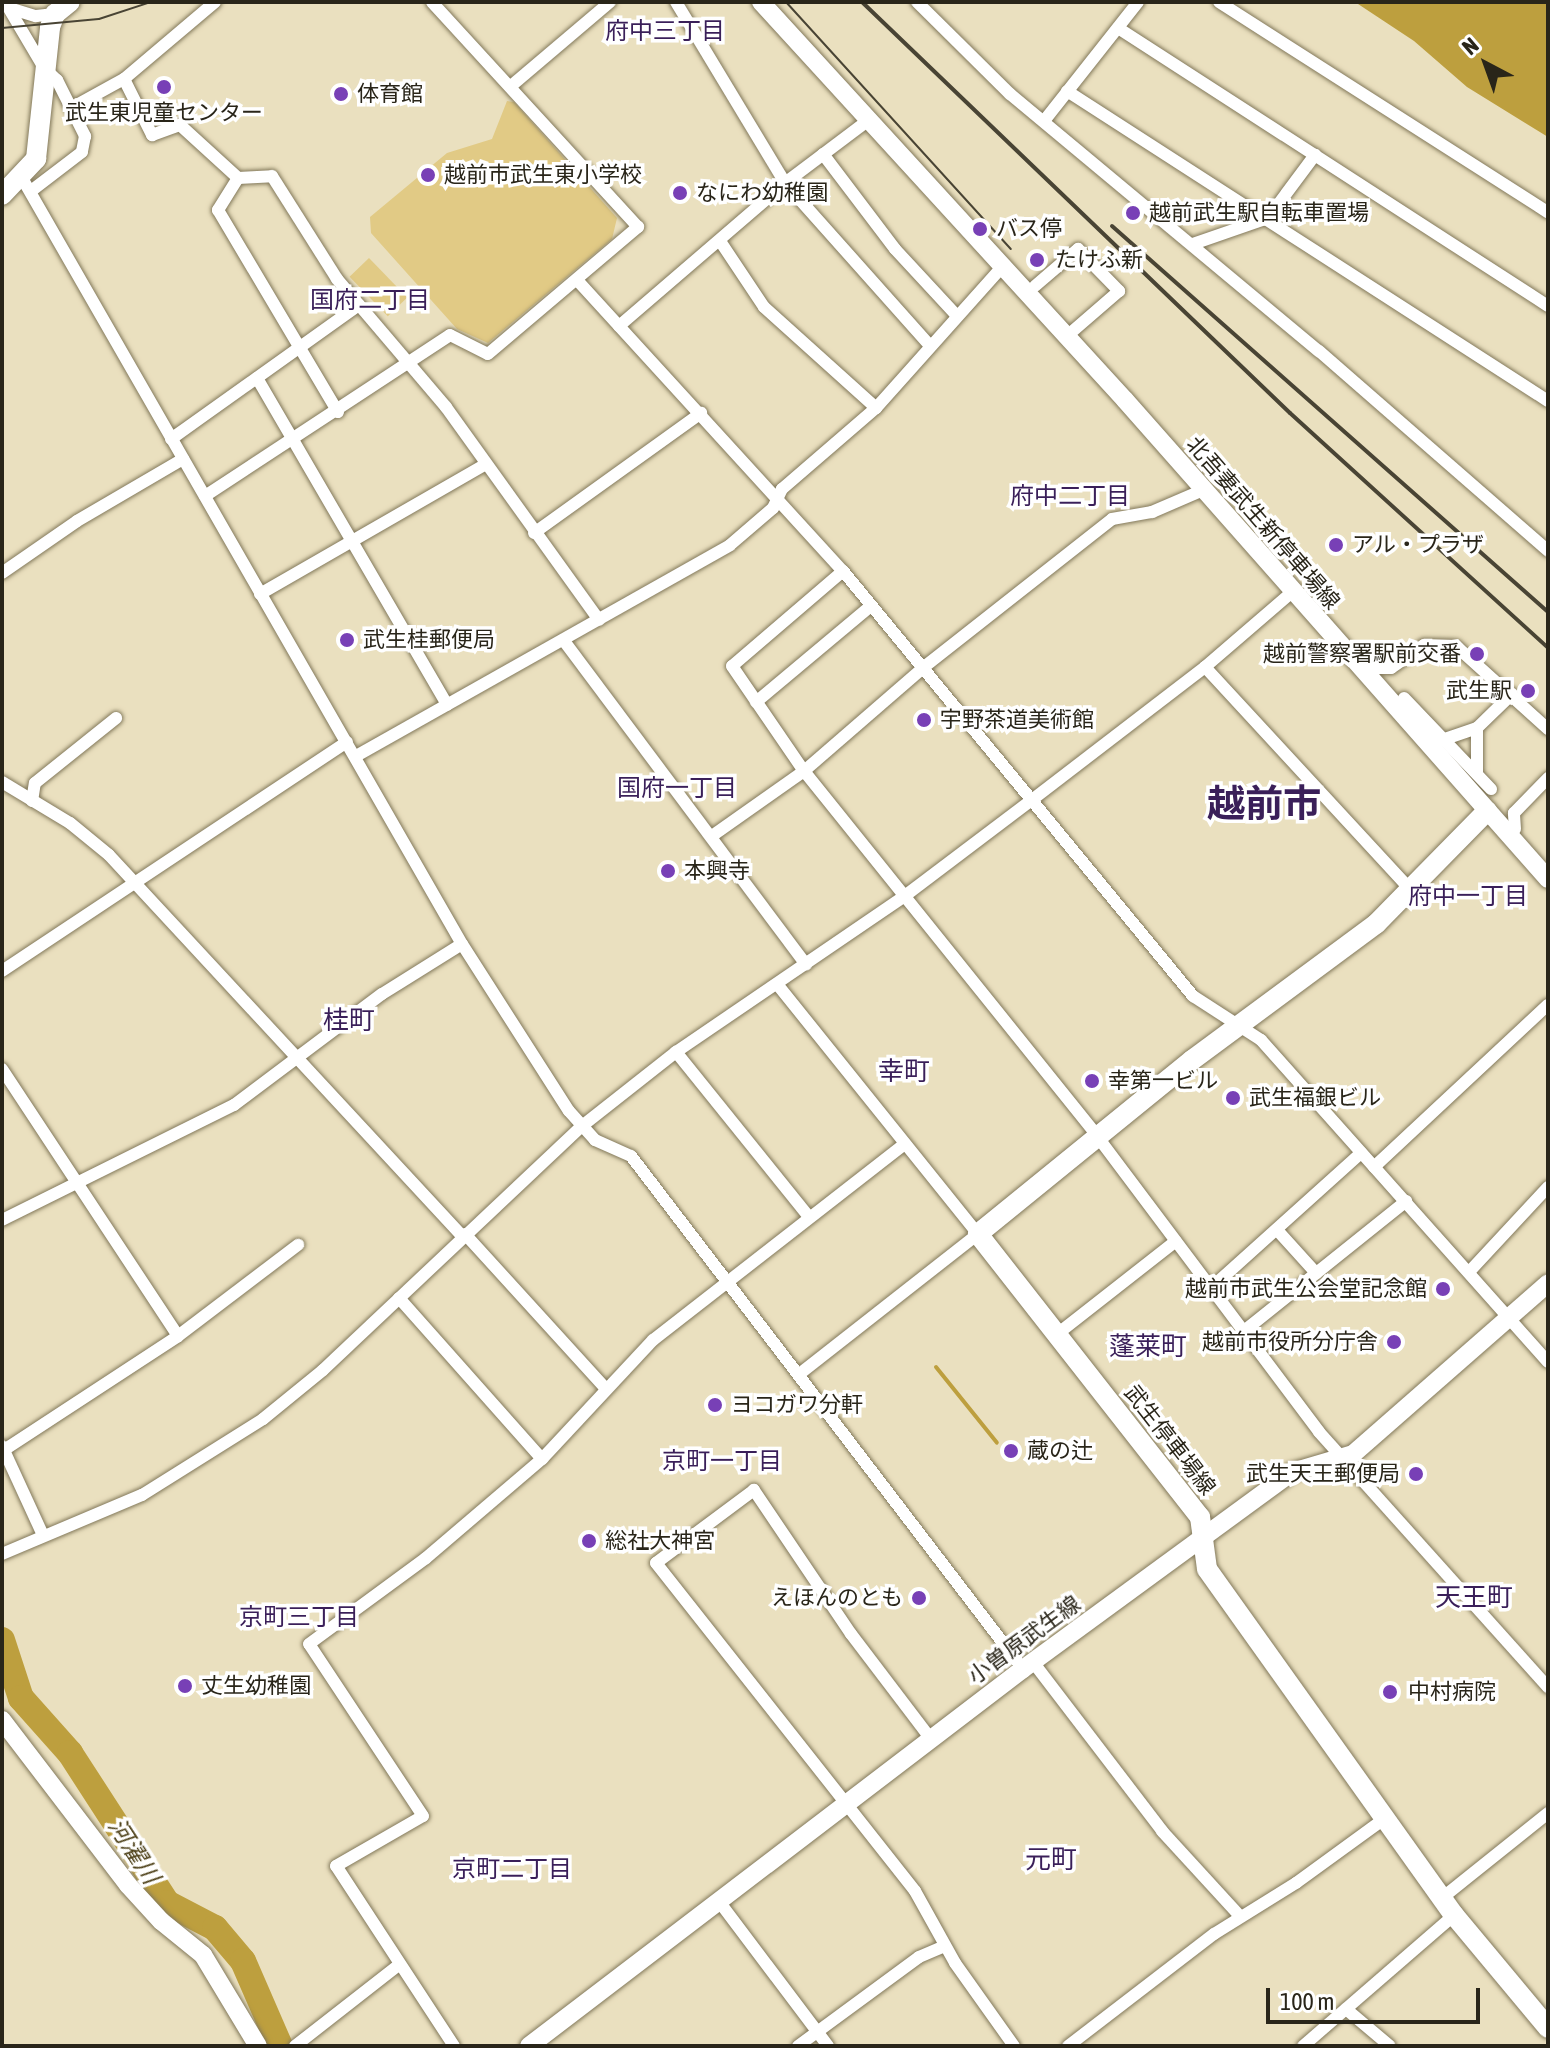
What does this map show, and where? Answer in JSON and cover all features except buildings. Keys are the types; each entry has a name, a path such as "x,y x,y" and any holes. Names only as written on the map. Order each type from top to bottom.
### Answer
{"main road":[{"name":"北吾妻武生新停車場線","path":"761,2 1203,490 1291,593 1548,879"},
{"path":"2,195 26,184 37,154 44,68 62,8"},
{"path":"978,1234 1097,1136 1376,924 1412,891 1487,811"},
{"name":"武生停車場線","path":"978,1234 1200,1517 1207,1569 1448,1907 1548,2028"},
{"name":"小曽原武生線","path":"529,2046 1028,1665 1301,1467 1343,1458 1548,1283"},
{"path":"2,1720 128,1885 161,1921 203,1955 258,2046"}],"street":[{"path":"73,107 124,79 215,2"},
{"path":"205,496 295,441 450,335 488,354 638,227 432,2"},
{"path":"511,86 610,2"},
{"path":"676,2 785,183 930,346"},
{"path":"917,2 979,66 1193,244 1548,551"},
{"path":"1044,121 1138,2"},
{"path":"1219,2 1548,212"},
{"path":"7,5 36,16 62,8"},
{"path":"7,5 44,68 73,107 85,136 82,152 26,184 462,944 582,1126 595,1140 631,1156 1028,1665 1162,1831 1240,1916"},
{"path":"1118,28 1548,306"},
{"path":"124,79 152,135 180,125 238,178 272,176 337,279 411,364 599,620"},
{"path":"1067,91 1548,401"},
{"path":"619,326 785,183 870,119"},
{"path":"823,154 895,249 957,316"},
{"path":"1193,244 1268,218 1315,155"},
{"path":"238,178 218,210 338,412"},
{"path":"720,241 764,307 876,408"},
{"path":"1035,286 1078,249 1119,291 1074,330"},
{"path":"356,756 730,545 773,508 777,495 876,408 1002,267"},
{"path":"577,280 777,495 843,571 1193,996 1261,1040 1548,1362"},
{"path":"171,439 359,305"},
{"path":"257,378 354,540 447,705"},
{"path":"534,533 701,413"},
{"path":"2,573 77,521 183,459"},
{"path":"260,594 486,464"},
{"path":"712,836 804,771 924,667 1112,519 1152,512 1203,490"},
{"path":"843,571 732,666 804,771 1097,1136 1343,1458 1548,1687"},
{"path":"2,1554 42,1533 142,1495 192,1467 294,1395 582,1126 676,1052 906,895 1205,667 1291,593"},
{"path":"756,702 871,606"},
{"path":"564,641 806,964"},
{"path":"1367,668 1391,668 1424,645 1456,646 1548,729"},
{"path":"1205,667 1412,891"},
{"path":"1442,740 1477,728 1512,694"},
{"path":"1404,698 1491,789"},
{"path":"32,801 35,783 116,718"},
{"path":"1477,728 1474,766 1479,776"},
{"path":"2,971 347,742"},
{"path":"1515,829 1514,813 1548,778"},
{"path":"2,782 70,823 133,882 606,1389"},
{"path":"2,1220 234,1105 382,994 462,944"},
{"path":"777,984 978,1234 801,1373"},
{"path":"1374,1167 1548,1005"},
{"path":"676,1052 809,1217"},
{"path":"2,1069 178,1336"},
{"path":"454,2046 336,1866 423,1816 309,1644 437,1549 542,1459 653,1340 905,1144"},
{"path":"1211,1288 1278,1231 1361,1153"},
{"path":"1469,1272 1548,1187"},
{"path":"1244,1331 1406,1201"},
{"path":"1278,1231 1316,1273"},
{"path":"1056,1335 1176,1241"},
{"path":"42,1533 3,1448 178,1336 298,1245"},
{"path":"399,1298 542,1459"},
{"path":"931,1739 851,1634 754,1490 656,1563 915,1891 945,1946 1014,2046"},
{"path":"1303,2046 1346,2009 1548,1813"},
{"path":"1068,2046 1240,1916 1296,1883 1384,1819"},
{"path":"718,1900 828,2046"},
{"path":"798,2046 919,1957 945,1946"},
{"path":"295,2046 400,1964"},
{"path":"1346,2009 1390,2046"}],"shaded area":[{"path":"1355,2 1548,2 1548,137 1467,87 1414,41"},
{"path":"507,101 514,102 617,218 612,239 488,343 457,329 371,233 370,217 447,153 492,139"},
{"path":"369,258 407,298 388,316 350,277"}],"waterway":[{"path":"936,1367 997,1443"},
{"name":"河濯川","path":"2,1640 21,1698 70,1753 167,1903 215,1928 243,1961 280,2046"}],"tram line":[{"path":"2,28 99,19 151,2"},
{"path":"786,2 1011,249"}],"railway":[{"path":"862,2 1290,413 1548,648"},
{"path":"1112,226 1548,612"}],"place":[{"name":"武生東児童センター","path":"164,87"},
{"name":"体育館","path":"341,94"},
{"name":"越前市武生東小学校","path":"428,175"},
{"name":"なにわ幼稚園","path":"680,193"},
{"name":"越前武生駅自転車置場","path":"1133,213"},
{"name":"バス停","path":"980,229"},
{"name":"たけふ新","path":"1037,260"},
{"name":"アル・プラザ","path":"1336,545"},
{"name":"武生桂郵便局","path":"347,640"},
{"name":"越前警察署駅前交番","path":"1477,654"},
{"name":"武生駅","path":"1528,691"},
{"name":"宇野茶道美術館","path":"924,720"},
{"name":"本興寺","path":"668,871"},
{"name":"幸第一ビル","path":"1092,1081"},
{"name":"武生福銀ビル","path":"1233,1098"},
{"name":"越前市武生公会堂記念館","path":"1443,1289"},
{"name":"越前市役所分庁舎","path":"1394,1342"},
{"name":"ヨコガワ分軒","path":"715,1405"},
{"name":"蔵の辻","path":"1011,1451"},
{"name":"武生天王郵便局","path":"1416,1474"},
{"name":"総社大神宮","path":"589,1541"},
{"name":"えほんのとも","path":"919,1598"},
{"name":"丈生幼稚園","path":"185,1686"},
{"name":"中村病院","path":"1390,1692"}],"district":[{"name":"府中三丁目","path":"665,31"},
{"name":"国府二丁目","path":"370,300"},
{"name":"府中二丁目","path":"1070,496"},
{"name":"国府一丁目","path":"677,788"},
{"name":"越前市","path":"1264,804"},
{"name":"府中一丁目","path":"1468,896"},
{"name":"桂町","path":"349,1021"},
{"name":"幸町","path":"904,1072"},
{"name":"蓬莱町","path":"1148,1347"},
{"name":"京町一丁目","path":"722,1461"},
{"name":"天王町","path":"1474,1598"},
{"name":"京町三丁目","path":"299,1617"},
{"name":"元町","path":"1051,1860"},
{"name":"京町二丁目","path":"512,1869"}]}
